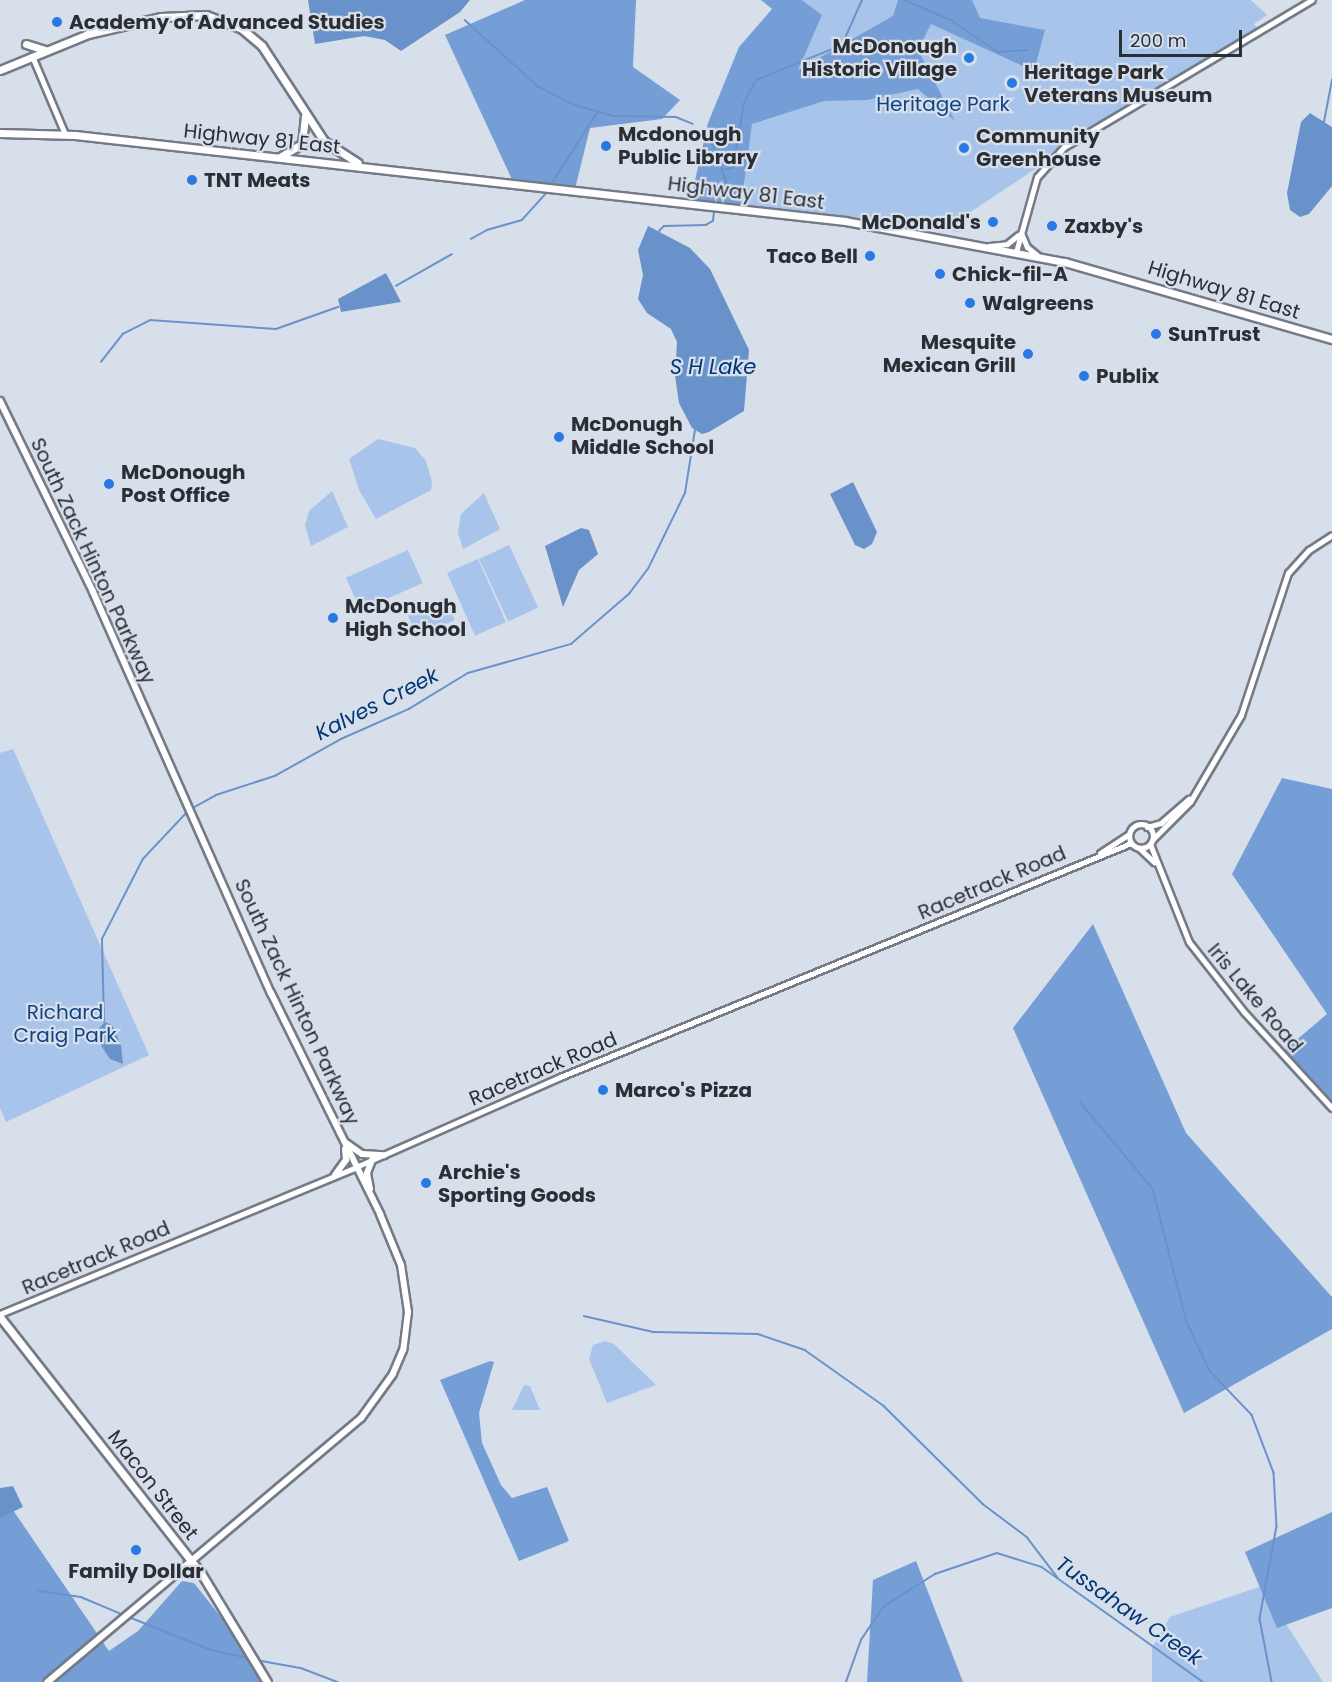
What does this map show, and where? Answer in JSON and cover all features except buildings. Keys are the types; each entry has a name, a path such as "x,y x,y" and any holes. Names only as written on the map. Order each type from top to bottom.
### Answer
{"main road":[{"path":"0,70 45,50 143,21 206,15 242,29 262,46 303,110 333,151 368,167"},
{"path":"26,44 45,50"},
{"path":"275,158 302,144 307,129 303,110"},
{"name":"Highway 81 East","path":"0,133 65,134 845,220 1040,257 1173,290 1332,339"},
{"name":"South Zack Hinton Parkway","path":"0,401 93,592 271,993 391,1241 406,1284 408,1312 403,1350 387,1386 361,1418 47,1682"},
{"path":"343,1140 362,1154 384,1155"},
{"path":"335,1175 346,1161 343,1140"},
{"path":"372,1160 367,1173 373,1201"},
{"path":"391,1241 392,1224"},
{"name":"Macon Street","path":"0,1316 192,1561 267,1682"}],"street":[{"path":"1016,252 1037,177 1064,147 1312,0"},
{"path":"32,56 65,134"},
{"path":"988,246 1012,242 1021,232"},
{"path":"1021,232 1027,247 1040,257"},
{"path":"1193,796 1161,824 1147,827 1136,826 1129,834 1131,843 1138,848 1151,842 1193,796 1246,705 1288,573 1309,550 1332,535"},
{"path":"1147,827 1151,842"},
{"name":"Racetrack Road","path":"1099,854 1129,834"},
{"name":"Iris Lake Road","path":"1151,842 1155,863 1189,942 1210,973 1332,1108"},
{"name":"Racetrack Road","path":"0,1316 356,1167 560,1077 1099,854 1131,843"},
{"name":"Iris Lake Road","path":"1138,848 1155,863"}],"green space":[{"path":"525,0 636,0 633,67 680,100 662,119 590,128 574,193 515,186 445,35"},
{"path":"761,0 802,0 822,15 798,70 893,16 898,0 972,0 980,18 1045,30 1034,71 931,24 918,50 955,121 918,89 867,100 824,101 752,124 740,213 689,207 708,123 739,47 772,9"},
{"name":"Heritage Park","path":"802,0 1251,0 1267,15 1254,24 1262,33 1103,124 972,211 960,232 750,210 726,98 797,71 822,15"},
{"path":"378,439 415,448 426,461 432,482 431,490 376,519 359,490 349,459"},
{"path":"332,491 348,527 311,546 305,525 309,511"},
{"path":"484,493 500,529 463,549 458,533 461,514"},
{"path":"509,545 538,608 508,621 479,559"},
{"path":"408,550 423,583 361,611 346,578"},
{"path":"478,559 506,622 475,636 447,573"},
{"path":"445,598 455,620 417,637 408,615"},
{"name":"Richard Craig Park","path":"13,749 149,1055 6,1122 0,1108 0,753"},
{"path":"1282,778 1332,789 1332,1108 1280,1054 1327,1014 1232,874"},
{"path":"1093,924 1186,1133 1332,1297 1332,1329 1184,1413 1013,1028"},
{"path":"605,1341 614,1344 656,1385 607,1403 589,1359 593,1345"},
{"path":"490,1361 494,1362 479,1413 482,1443 501,1485 512,1498 547,1487 569,1541 519,1561 440,1380"},
{"path":"524,1385 530,1386 540,1410 512,1410"},
{"path":"0,1491 109,1651 138,1631 182,1581 194,1583 228,1626 262,1682 0,1682"},
{"path":"1332,1512 1332,1608 1277,1628 1245,1552"},
{"path":"916,1561 963,1682 867,1682 873,1580"},
{"path":"1262,1586 1323,1682 1152,1682 1152,1648 1170,1617"}],"water":[{"path":"308,0 470,0 460,12 401,51 385,40 364,36 315,44"},
{"path":"1310,113 1332,127 1332,186 1309,214 1300,217 1290,210 1287,193 1301,122"},
{"name":"S H Lake","path":"648,226 690,248 710,269 749,350 744,411 702,434 692,428 679,403 675,376 677,342 671,329 647,313 638,299 643,275 638,250"},
{"path":"386,273 401,302 341,312 338,299"},
{"path":"853,482 877,532 872,544 864,549 855,545 830,494"},
{"path":"581,528 589,530 598,554 579,570 563,607 545,546"},
{"path":"105,1022 112,1025 121,1045 123,1064 110,1059 102,1047 98,1029"},
{"path":"13,1486 23,1507 0,1518 0,1488"}],"waterway":[{"name":"Kalves Creek","path":"726,169 733,168 744,103 756,80 842,45 862,0"},
{"name":"Kalves Creek","path":"905,0 951,20 998,52 1027,50"},
{"path":"465,20 539,87 575,105 614,116 676,117 693,124"},
{"path":"1324,122 1332,80"},
{"path":"552,183 598,111"},
{"path":"708,131 727,183 715,201"},
{"path":"471,239 487,230 522,220 548,191"},
{"name":"Kalves Creek","path":"659,231 664,226 706,225 713,221 714,211"},
{"path":"396,286 452,254"},
{"path":"101,362 123,334 150,320 276,329 338,307"},
{"name":"Kalves Creek","path":"193,808 216,795 275,776 341,739 409,709 468,673 571,644 629,594 648,569 685,493 695,430"},
{"name":"Kalves Creek","path":"104,1022 102,939 143,859 188,811"},
{"path":"1080,1102 1153,1189 1187,1322 1210,1371 1252,1415 1274,1473 1277,1526 1260,1619 1272,1682"},
{"path":"584,1316 654,1332 758,1334 805,1350 884,1406 983,1504 1027,1537 1058,1578"},
{"name":"Tussahaw Creek","path":"846,1682 861,1640 883,1607 935,1574 997,1553 1042,1567 1203,1682"},
{"path":"39,1591 81,1597 124,1615"},
{"path":"129,1617 211,1650 248,1658"},
{"path":"256,1660 301,1668 338,1682"}],"place":[{"name":"Academy of Advanced Studies","path":"57,22"},
{"name":"McDonough Historic Village","path":"969,58"},
{"name":"Heritage Park Veterans Museum","path":"1012,83"},
{"name":"Mcdonough Public Library","path":"606,146"},
{"name":"Community Greenhouse","path":"964,148"},
{"name":"TNT Meats","path":"192,180"},
{"name":"McDonald's","path":"993,222"},
{"name":"Zaxby's","path":"1052,226"},
{"name":"Taco Bell","path":"870,256"},
{"name":"Chick-fil-A","path":"940,274"},
{"name":"Walgreens","path":"970,303"},
{"name":"SunTrust","path":"1156,334"},
{"name":"Mesquite Mexican Grill","path":"1028,354"},
{"name":"Publix","path":"1084,376"},
{"name":"McDonugh Middle School","path":"559,437"},
{"name":"McDonough Post Office","path":"109,484"},
{"name":"McDonugh High School","path":"333,618"},
{"name":"Marco's Pizza","path":"603,1090"},
{"name":"Archie's Sporting Goods","path":"426,1183"},
{"name":"Family Dollar","path":"136,1550"}]}
